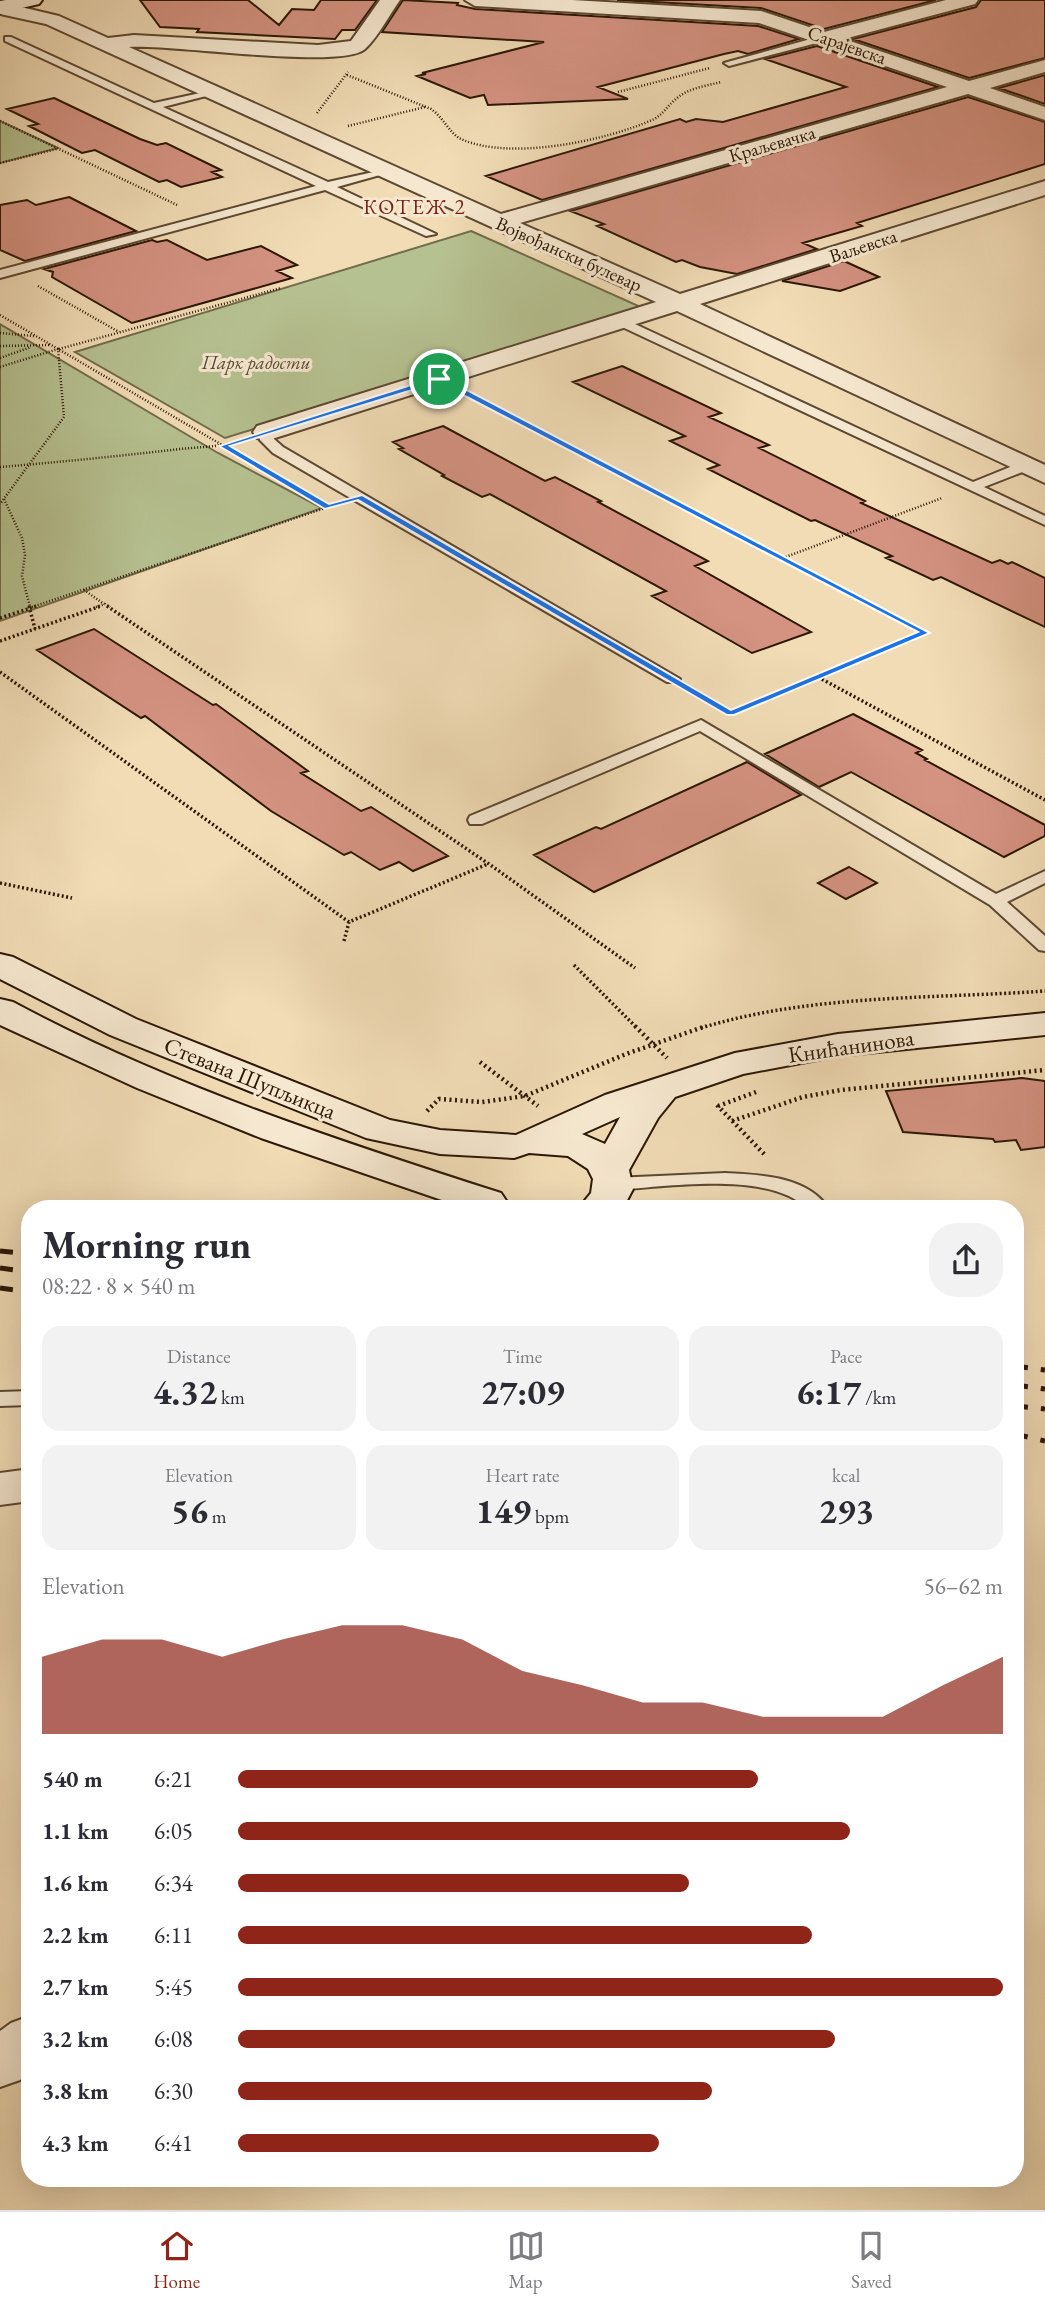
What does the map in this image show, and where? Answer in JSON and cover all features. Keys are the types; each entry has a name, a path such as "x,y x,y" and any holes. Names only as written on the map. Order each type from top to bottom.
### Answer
{"street":[{"path":"105,45 134,41 318,51 350,49 358,45 390,0"},
{"name":"Сарајевска","path":"475,0 738,15 776,21 1045,114"},
{"path":"0,8 29,1"},
{"name":"Војвођански булевар","path":"29,1 52,20"},
{"path":"825,38 951,2"},
{"name":"Војвођански булевар","path":"0,8 52,20 681,304 1035,470"},
{"name":"Краљевачка","path":"498,222 1045,66"},
{"name":"Ваљевска","path":"266,432 1045,188"},
{"name":"Стевана Шупљикца","path":"0,965 123,1027 380,1130 440,1142 530,1127 551,1141 587,1150 601,1158 608,1187"},
{"name":"Стевана Шупљикца","path":"0,1010 110,1063 221,1110 471,1200"},
{"name":"Книћанинова","path":"486,1200 480,1192 478,1181 481,1170 488,1160 530,1127 619,1103 662,1071 736,1064 838,1045 1045,1024"},
{"path":"608,1187 662,1071"},
{"path":"0,1489 21,1486"},
{"path":"0,2063 21,2046"}],"lane":[{"path":"729,63 825,38"},
{"path":"8,39 430,234"},
{"path":"153,106 210,92"},
{"path":"6,273 383,171"},
{"path":"622,322 1045,521"},
{"path":"266,432 267,440 278,450 671,679"},
{"path":"973,486 1035,470"},
{"path":"476,820 701,725 996,901 1045,946"},
{"path":"996,901 1045,876"},
{"path":"608,1187 736,1179 770,1182 798,1189 814,1200"},
{"path":"0,1399 21,1398"}],"path":[{"path":"304,135 362,53 358,45"},
{"path":"346,74 426,107 440,115 451,132 475,145 524,148 636,126 657,118 679,96 735,76 736,69 729,63 618,92"},
{"path":"304,135 426,107"},
{"path":"0,121 206,218"},
{"path":"0,163 58,148"},
{"path":"6,273 119,332"},
{"path":"0,367 281,288"},
{"path":"0,315 258,466"},
{"path":"0,333 35,336"},
{"path":"0,358 35,345"},
{"path":"0,346 51,345"},
{"path":"0,503 64,417 58,349"},
{"path":"439,379 925,633 701,725"},
{"path":"0,467 223,446 266,432"},
{"path":"783,558 973,486"},
{"path":"0,618 359,497"},
{"path":"4,499 22,538 25,555 22,576 35,629"},
{"path":"316,500 328,507"},
{"path":"84,590 489,864 635,968"},
{"path":"0,641 105,604"},
{"path":"0,672 349,922"},
{"path":"818,677 1045,800"},
{"path":"671,679 731,713"},
{"path":"349,922 489,864"},
{"path":"0,883 72,898"},
{"path":"344,941 349,922"},
{"path":"574,965 662,1071"},
{"path":"480,1062 530,1127"},
{"path":"732,1121 803,1097 841,1090 1045,1070"},
{"path":"718,1106 765,1155"},
{"path":"417,1107 438,1113"}],"green space":[{"path":"0,121 58,148 0,163"},
{"name":"Парк радости","path":"471,231 643,308 225,438 75,352"},
{"path":"0,324 218,453 322,508 0,621"}],"building":[{"path":"140,0 248,0 279,25 292,9 314,10 321,0 377,0 355,30 342,30 335,39 197,32 199,29 160,27"},
{"path":"403,0 458,3 457,5 475,9 758,26 799,39 748,54 738,51 724,54 598,87 628,99 488,105 484,95 470,98 417,76 544,42 382,32"},
{"path":"617,0 936,0 824,29 761,8"},
{"path":"981,0 1045,0 1045,58 969,78 853,39 976,7"},
{"path":"817,46 938,87 542,200 486,176 680,119 686,122 696,119 723,122 846,87 765,59"},
{"path":"1045,75 1045,104 999,88"},
{"path":"968,97 1045,122 1045,164 857,223 862,226 803,243 817,249 737,274 700,267 682,260 676,262 597,226 604,224 570,211"},
{"path":"54,98 140,139 157,145 166,143 221,170 212,172 222,177 181,187 167,180 159,182 95,150 82,153 29,126 38,124 7,109"},
{"path":"69,197 136,231 25,261 0,250 0,205 27,200 36,205"},
{"path":"152,240 167,240 207,260 261,246 297,265 277,271 292,278 132,323 52,277 53,272 44,269"},
{"path":"844,261 879,277 840,291 782,281"},
{"path":"622,366 721,413 709,417 769,445 759,448 865,501 861,503 992,563 1000,560 1008,564 1012,562 1045,578 1045,627 941,577 933,580 886,558 892,556 815,520 811,521 708,469 719,465 670,441 685,436 573,382"},
{"path":"443,426 545,481 555,477 601,501 598,502 708,561 695,566 811,632 752,653 652,596 666,591 490,494 482,497 442,476 444,475 399,449 403,448 393,442"},
{"path":"94,629 213,705 216,704 308,771 301,773 361,811 371,807 448,856 413,871 399,862 380,870 351,852 344,855 271,811 145,716 141,718 37,650"},
{"path":"853,714 922,750 916,753 927,759 925,760 1045,825 1045,836 1004,857 851,772 819,787 765,754"},
{"path":"747,762 801,795 594,892 534,855 596,827 601,829"},
{"path":"849,867 877,883 846,899 818,883"},
{"path":"1022,1078 1045,1081 1045,1147 1021,1150 1016,1140 995,1142 993,1139 903,1132 886,1091"}],"railway":[{"path":"0,1251 21,1253"},
{"path":"0,1268 21,1271"},
{"path":"0,1288 21,1291"},
{"path":"1024,1367 1045,1370"},
{"path":"1024,1386 1045,1389"},
{"path":"1024,1407 1045,1409"},
{"path":"1024,1436 1045,1441"}],"district":[{"name":"КОТЕЖ 2","path":"415,206"}],"route":[{"path":"439,379 925,633 731,713 359,497 328,507 223,446 439,379"}]}
